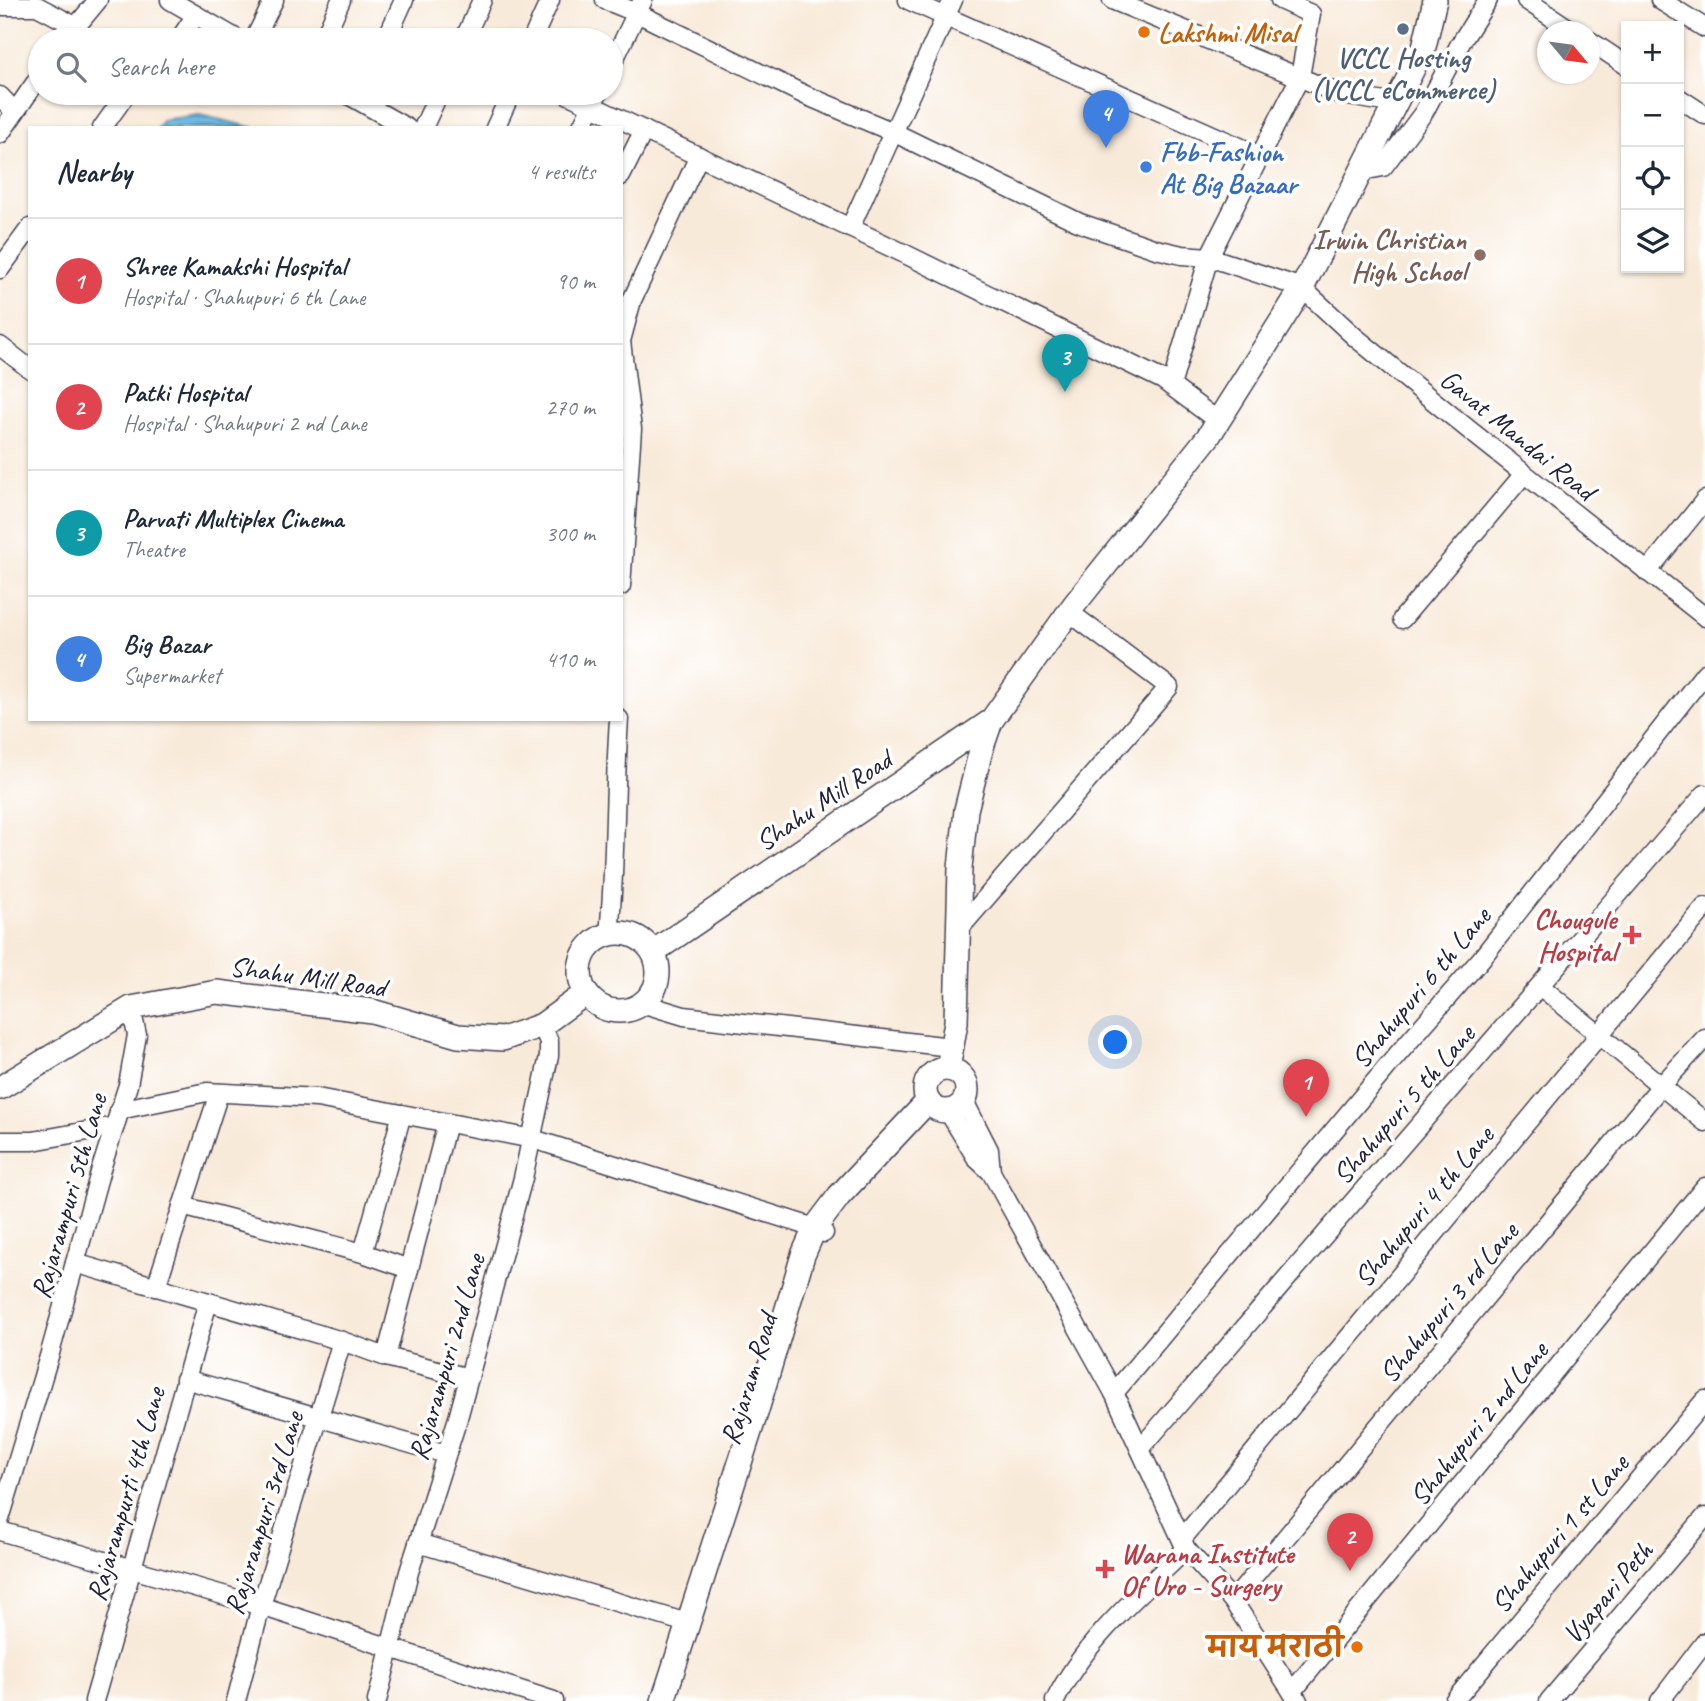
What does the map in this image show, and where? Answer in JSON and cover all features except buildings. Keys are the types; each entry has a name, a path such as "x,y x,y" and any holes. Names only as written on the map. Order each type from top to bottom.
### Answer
{"main road":[{"path":"949,1058 965,1080 966,1094 944,1106 925,1095 926,1082 949,1058 956,1023 960,868 966,810 991,721 1069,612 1208,437 1302,288 1425,45 1435,0"},
{"name":"Shahu Mill Road","path":"653,952 991,721"},
{"path":"622,933 645,942 658,965 654,991 644,1004 622,1012 597,1006 581,985 579,972 588,948 597,939 609,934 622,933"},
{"name":"Shahu Mill Road","path":"0,1088 131,1008 217,992 372,1011 458,1035 503,1039 542,1024 586,993"},
{"name":"Rajaram Road","path":"674,1701 765,1430 820,1230 837,1216 883,1163 925,1121 944,1106"},
{"path":"663,1701 757,1410 803,1255 820,1230"}],"street":[{"path":"74,28 98,0"},
{"path":"170,0 193,8 222,28"},
{"path":"260,28 274,0"},
{"path":"328,28 341,0"},
{"path":"391,28 404,0"},
{"path":"469,28 482,0"},
{"path":"537,28 550,0"},
{"path":"606,0 640,6 805,95 894,132 1080,223 1156,249 1209,257 1302,288"},
{"path":"908,0 1260,156"},
{"path":"850,228 953,0"},
{"path":"1112,0 1342,95 1397,104"},
{"path":"1171,386 1209,257 1300,78 1307,7 1280,0"},
{"path":"1362,171 1384,167 1424,112 1460,44 1488,0"},
{"path":"1525,0 1557,21"},
{"path":"1660,0 1705,28"},
{"path":"0,6 37,6 64,28"},
{"path":"623,41 640,6"},
{"path":"184,28 193,8"},
{"path":"1600,48 1621,62"},
{"path":"0,134 28,93"},
{"path":"0,96 15,112"},
{"path":"1684,101 1705,115"},
{"path":"103,126 118,105"},
{"path":"371,105 404,126"},
{"path":"424,126 434,105"},
{"path":"496,126 506,105"},
{"path":"581,126 592,105"},
{"path":"604,105 644,130 1171,386 1218,421"},
{"path":"623,172 644,130"},
{"path":"623,334 632,300 699,156"},
{"path":"0,269 28,231"},
{"name":"Gavat Mandai Road","path":"1302,288 1355,337 1524,474 1647,572 1703,611"},
{"path":"0,346 28,367"},
{"path":"623,357 632,429 623,557"},
{"path":"1402,619 1524,474"},
{"path":"1647,572 1705,499"},
{"path":"959,929 1169,687 1069,612"},
{"name":"Shahupuri 6 th Lane","path":"1114,1393 1481,959 1705,673"},
{"path":"609,934 619,721"},
{"name":"Shahupuri 5 th Lane","path":"1140,1449 1705,794"},
{"name":"Shahupuri 4 th Lane","path":"1055,1701 1066,1678 1114,1620 1184,1544 1705,907"},
{"path":"1540,986 1705,1122"},
{"path":"644,1004 684,1016 949,1058"},
{"name":"Rajarampuri 5th Lane","path":"0,1519 128,1085 137,1035 131,1008"},
{"name":"Rajarampuri 2nd Lane","path":"377,1701 418,1544 469,1378 533,1139 549,1056 549,1042 542,1024"},
{"name":"Shahupuri 3 rd Lane","path":"1233,1601 1661,1086 1705,1038"},
{"path":"0,1141 33,1141 207,1092 317,1098 533,1139 820,1230"},
{"path":"156,1287 219,1093"},
{"path":"944,1106 989,1150 991,1172 1114,1393 1184,1544 1233,1601 1295,1697"},
{"path":"363,1253 402,1114"},
{"path":"386,1357 447,1123"},
{"name":"Shahupuri 2 nd Lane","path":"1295,1697 1705,1187"},
{"path":"183,1206 363,1253 409,1269"},
{"path":"75,1263 342,1341 386,1357 469,1378"},
{"name":"Rajarampurti 4th Lane","path":"94,1701 208,1301"},
{"name":"Rajarampuri 3rd Lane","path":"236,1701 261,1606 342,1341"},
{"path":"185,1379 446,1454"},
{"name":"Shahupuri 1 st Lane","path":"1454,1701 1705,1399"},
{"name":"Vyapari Peth","path":"1549,1701 1705,1517"},
{"path":"0,1531 261,1606 527,1697 554,1701"},
{"path":"418,1544 687,1623"},
{"path":"1660,1701 1705,1642"}],"water":[{"path":"199,115 246,126 158,126 163,120"}],"place":[{"name":"VCCL Hosting (VCCL eCommerce)","path":"1403,29"},
{"name":"Lakshmi Misal","path":"1144,32"},
{"name":"Big Bazar","path":"1106,148"},
{"name":"Fbb-Fashion At Big Bazaar","path":"1146,167"},
{"name":"Irwin Christian High School","path":"1480,255"},
{"name":"Parvati Multiplex Cinema","path":"1065,392"},
{"name":"Chougule Hospital","path":"1632,935"},
{"name":"Shree Kamakshi Hospital","path":"1306,1117"},
{"name":"Warana Institute Of Uro - Surgery","path":"1105,1569"},
{"name":"Patki Hospital","path":"1350,1571"},
{"name":"माय मराठी","path":"1357,1647"}]}
